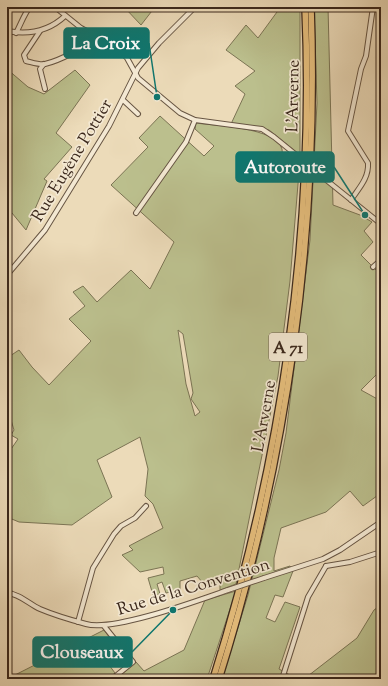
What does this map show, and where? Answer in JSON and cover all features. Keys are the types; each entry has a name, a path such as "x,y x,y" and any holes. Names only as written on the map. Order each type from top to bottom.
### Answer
{"highway":[{"name":"L'Arverne","path":"213,679 237,600 257,519 272,446 286,363 302,212 306,95 305,7"},
{"name":"L'Arverne","path":"219,679 242,600 262,520 278,441 292,355 301,280 309,176 312,95 310,7"}],"street":[{"path":"16,33 25,18 25,12 30,7"},
{"path":"55,7 94,36 116,47 122,52 134,73 170,106 195,120 262,130 274,137 381,224"},
{"name":"Rue Eugène Pottier","path":"7,274 44,230 109,126 134,73 159,43 195,7"},
{"path":"351,200 367,175 368,169 368,163 348,131 361,69 366,56 373,7"},
{"path":"7,31 16,33 40,32 66,16"},
{"path":"40,32 24,55 26,61 44,64"},
{"path":"45,89 40,69 44,64 74,52 88,43 94,36"},
{"path":"122,100 138,114"},
{"path":"136,213 186,142 195,120"},
{"path":"373,267 381,260"},
{"path":"78,622 90,576 100,557 114,534 121,526 135,518 146,506"},
{"name":"Rue de la Convention","path":"9,593 16,595 41,610 93,626 104,626 174,608 323,558 340,550 381,522"},
{"path":"326,566 350,562 381,552"},
{"path":"323,558 326,566"},
{"path":"282,679 308,597 326,566"},
{"path":"7,586 9,593"},
{"path":"104,626 133,662 112,679"}],"green space":[{"path":"124,7 155,7 141,25"},
{"path":"272,7 300,7 300,155 269,130 231,124 245,94 235,86 255,71 226,50 246,25 258,38 277,12"},
{"path":"314,7 328,7 333,205 360,215 372,222 364,231 373,242 361,255 381,275 381,332 377,337 381,341 381,370 361,390 381,401 381,493 363,506 350,491 326,512 281,528 274,558 274,571 290,566 293,571 283,597 275,595 266,618 275,622 285,602 300,607 279,669 297,679 222,679 248,595 279,470 286,433 310,240 317,103"},
{"path":"7,69 28,87 44,94 75,70 90,85 56,133 72,147 44,179 47,181 26,230 7,207"},
{"path":"160,116 204,156 214,146 195,129 196,123 244,129 269,136 277,142 282,149 281,168 299,172 290,281 278,376 236,584 220,590 220,583 203,583 197,576 180,581 180,590 166,593 162,582 157,584 160,594 153,595 148,578 164,574 163,567 140,572 122,555 133,550 129,546 163,528 153,504 145,496 148,469 140,437 97,460 112,497 72,525 19,522 7,517 7,455 18,439 11,435 14,430 11,420 7,417 7,371 11,368 7,358 19,350 49,385 91,341 69,319 85,306 73,292 83,286 97,302 131,270 150,289 174,242 111,185 148,147 139,138","holes":["178,330 183,334 193,393 191,399 200,412 195,416 186,384"]},
{"path":"236,591 207,679 116,679 136,662 144,671 184,650 205,600"},
{"path":"381,605 381,679 304,679 357,638 374,610"},
{"path":"104,630 116,646 103,657 115,673 108,679 7,679"}],"place":[{"name":"La Croix","path":"157,97"},
{"name":"Autoroute","path":"365,215"},
{"name":"Clouseaux","path":"173,610"}]}
